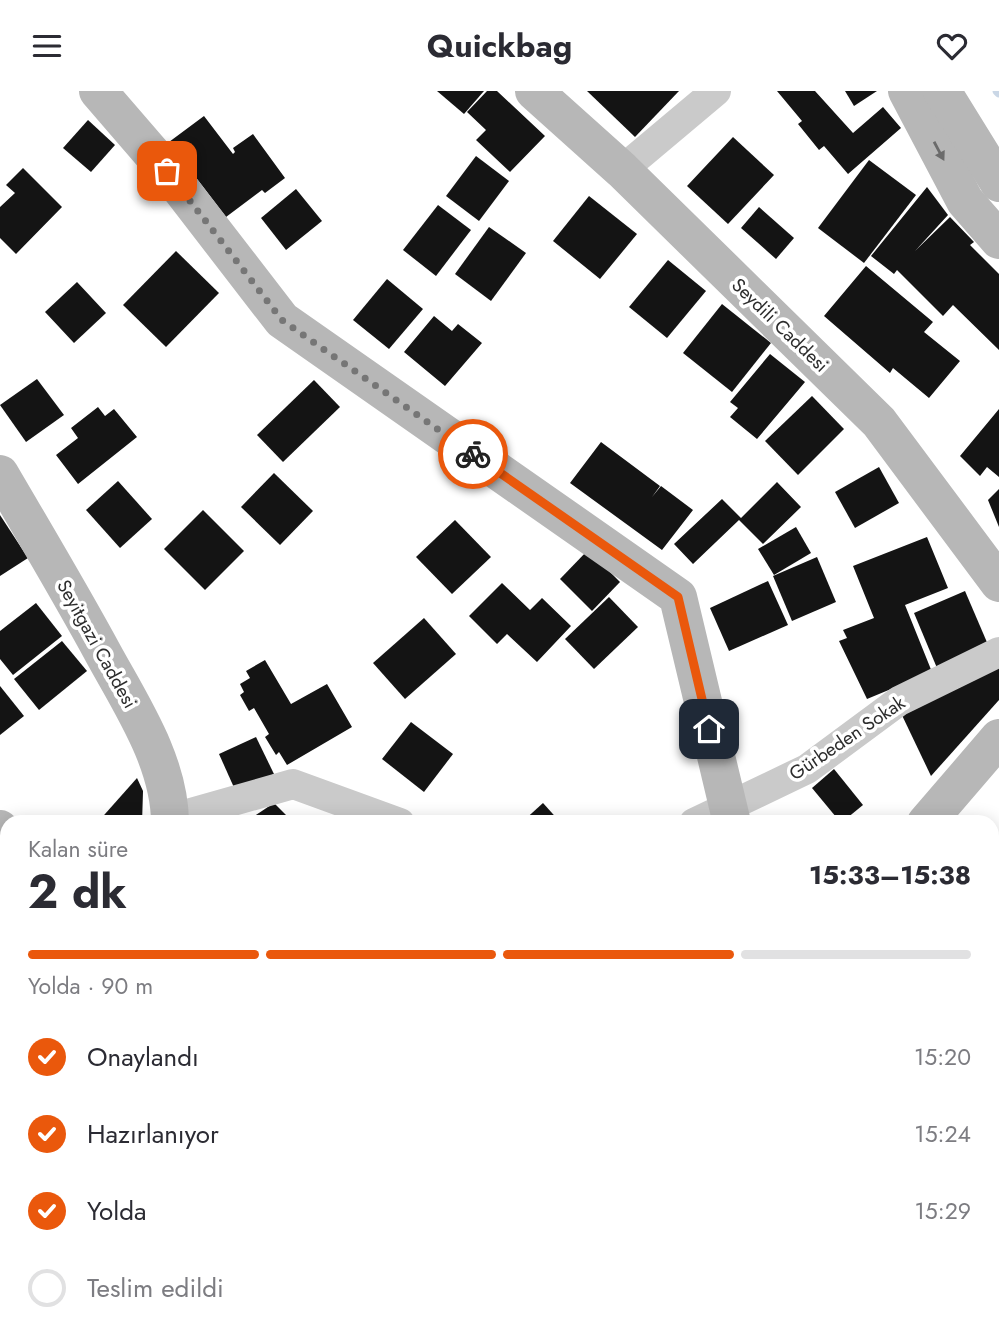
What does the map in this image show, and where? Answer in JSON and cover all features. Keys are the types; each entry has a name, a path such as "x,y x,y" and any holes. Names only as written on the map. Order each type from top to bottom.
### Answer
{"street":[{"path":"99,91 167,171 282,320 678,597 717,815"},
{"name":"Seydili Caddesi","path":"534,91 622,170 879,422 999,583"},
{"path":"622,170 716,91"},
{"path":"907,91 965,201 999,240"},
{"path":"942,91 999,183"},
{"name":"Seyitgazi Caddesi","path":"0,474 135,713 166,786 169,815"},
{"name":"Gürbeden Sokak","path":"723,815 807,769 899,701 999,652"},
{"path":"933,815 999,737"},
{"path":"190,815 293,785 377,815"}],"building":[{"path":"437,91 484,91 464,114"},
{"path":"487,91 497,91 545,136 510,172 476,140 486,130 467,112"},
{"path":"587,91 679,91 635,137"},
{"path":"777,91 815,91 853,133 883,107 901,128 848,174 824,146 819,150 798,124 802,121"},
{"path":"845,91 877,91 854,106"},
{"path":"204,116 233,154 233,148 253,134 285,178 265,193 262,190 226,217 169,142"},
{"path":"88,120 115,145 91,172 63,148"},
{"path":"733,137 774,175 728,224 687,186"},
{"path":"476,156 509,181 479,221 446,196"},
{"path":"869,160 916,195 864,263 818,228"},
{"path":"23,168 62,207 16,254 0,238 0,207 15,193 6,185"},
{"path":"927,187 948,215 915,251 950,217 974,242 970,245 999,274 999,350 953,305 943,316 897,270 894,274 871,256"},
{"path":"296,189 322,221 286,250 261,218"},
{"path":"589,196 637,234 600,279 553,241"},
{"path":"438,205 471,230 436,276 403,250"},
{"path":"759,207 794,238 776,259 741,228"},
{"path":"489,227 526,253 491,301 455,274"},
{"path":"176,251 219,293 166,347 123,305"},
{"path":"668,260 706,291 667,338 629,307"},
{"path":"866,266 933,322 924,332 960,361 929,398 893,368 890,373 824,316"},
{"path":"387,279 423,309 389,349 353,320"},
{"path":"77,282 106,313 74,343 45,312"},
{"path":"722,304 771,343 732,392 683,353"},
{"path":"434,316 452,331 458,324 482,343 445,386 404,352"},
{"path":"770,354 805,382 757,439 730,417 738,408 730,402"},
{"path":"37,379 64,415 26,442 0,405"},
{"path":"314,380 340,407 283,462 257,435"},
{"path":"812,396 844,429 798,475 765,441"},
{"path":"98,407 105,416 114,409 137,437 78,484 56,455 78,438 71,428"},
{"path":"999,409 999,477 987,467 980,476 960,456"},
{"path":"601,442 660,486 652,497 661,486 693,510 662,550 570,483"},
{"path":"879,467 899,503 855,528 835,492"},
{"path":"274,473 313,511 280,545 241,507"},
{"path":"118,481 152,519 120,548 86,510"},
{"path":"777,482 801,507 763,544 739,520 693,564 674,544 722,499 741,518"},
{"path":"999,489 999,527 988,500"},
{"path":"203,510 244,551 205,590 164,549"},
{"path":"0,515 28,558 0,576"},
{"path":"455,520 491,557 452,594 416,557"},
{"path":"796,527 811,553 774,575 758,549"},
{"path":"927,537 948,588 905,605 932,672 867,699 839,641 847,638 843,630 874,618 853,566"},
{"path":"588,550 620,582 592,611 560,579"},
{"path":"817,557 836,602 792,621 773,576"},
{"path":"768,581 788,625 729,651 710,608"},
{"path":"502,583 530,610 542,598 571,626 537,662 507,634 497,644 469,616"},
{"path":"965,591 989,647 937,668 914,613"},
{"path":"609,597 638,627 594,669 565,639"},
{"path":"36,603 62,636 13,675 0,659 0,631"},
{"path":"424,618 456,654 405,699 373,663"},
{"path":"62,641 87,671 39,710 14,679"},
{"path":"265,660 291,704 327,684 352,727 287,765 279,752 276,755 265,737 269,734 254,708 249,711 240,695 244,692 240,684 250,678 246,671"},
{"path":"999,661 999,700 931,776 899,709"},
{"path":"0,686 24,716 0,735"},
{"path":"411,722 453,754 424,792 382,759"},
{"path":"256,737 274,774 236,792 219,754"},
{"path":"834,769 863,805 851,815 834,815 812,788"},
{"path":"137,778 143,791 142,815 104,815"},
{"path":"274,803 286,815 256,815"},
{"path":"543,803 554,815 530,815"}],"way so far":[{"path":"167,171 282,320 473,454"}],"route":[{"path":"473,454 678,597 709,729"}]}
